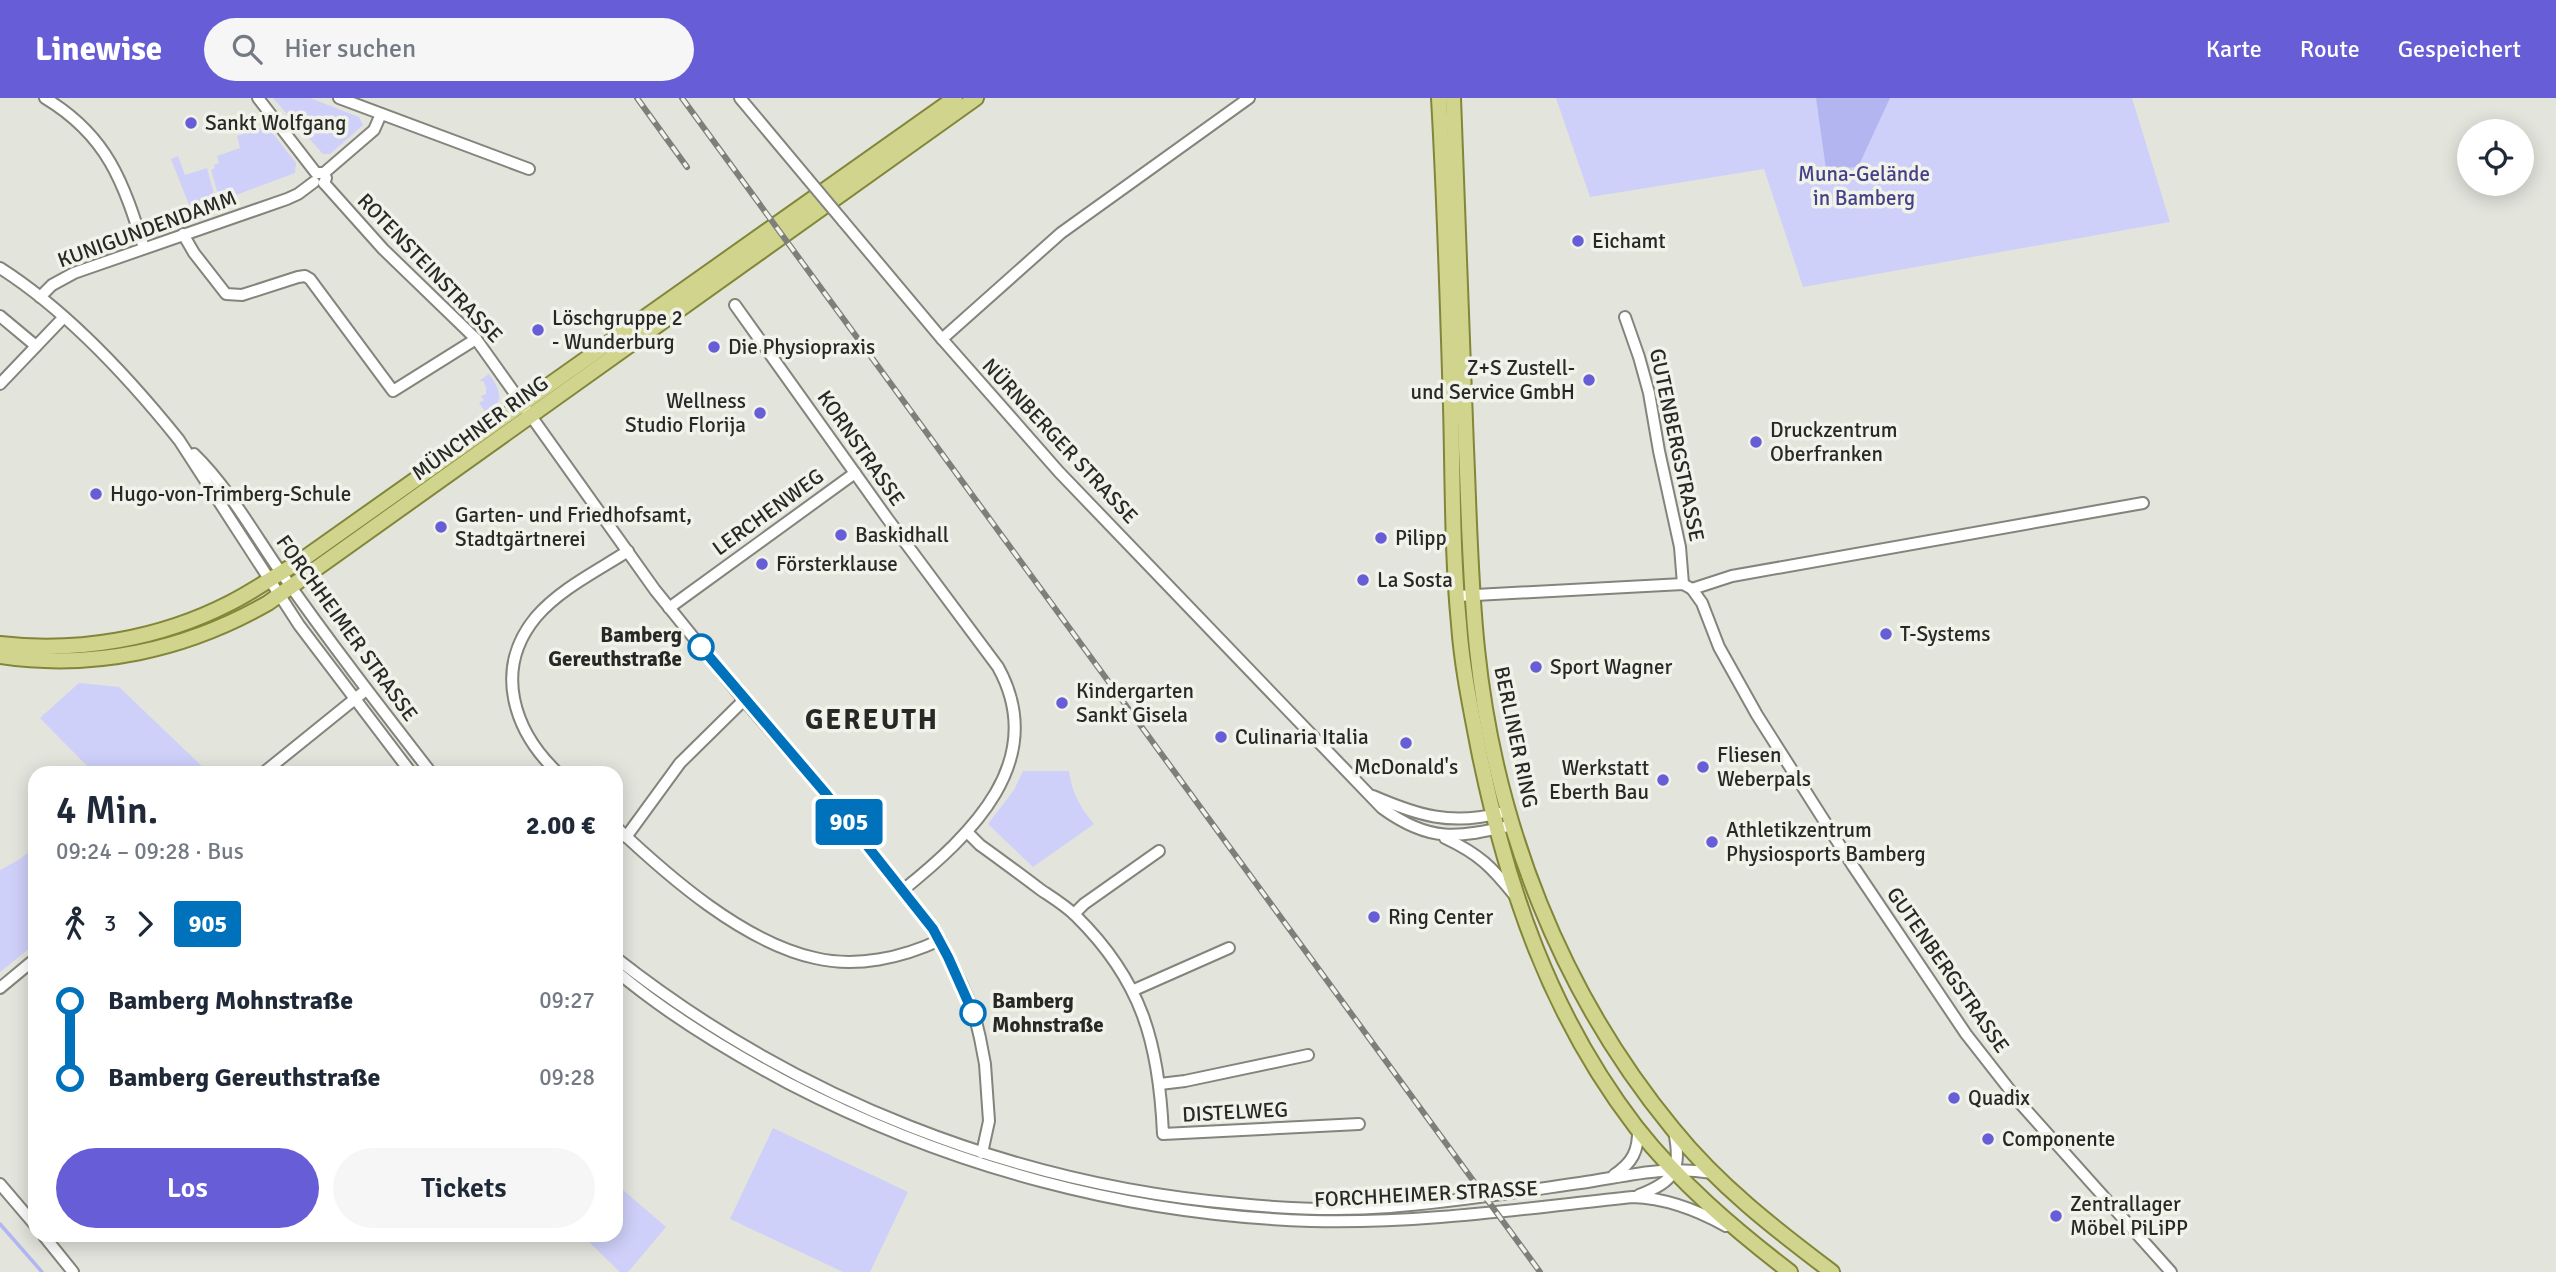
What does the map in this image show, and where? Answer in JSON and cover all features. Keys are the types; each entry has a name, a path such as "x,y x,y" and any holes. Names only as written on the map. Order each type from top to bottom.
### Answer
{"main road":[{"name":"MÜNCHNER RING","path":"0,644 65,646 128,639 199,617 230,603 275,576 955,98"},
{"name":"MÜNCHNER RING","path":"0,656 68,661 132,655 180,642 223,626 286,591 976,98"},
{"name":"BERLINER RING","path":"1440,98 1457,596 1462,655 1494,822 1517,898 1558,1004 1606,1084 1638,1128 1693,1191 1740,1233 1790,1272"},
{"name":"BERLINER RING","path":"1453,98 1473,595 1484,704 1511,818 1537,899 1580,991 1625,1067 1674,1131 1713,1173 1775,1228 1832,1272"}],"street":[{"path":"46,98 69,115 102,148 123,186 144,248"},
{"name":"ROTENSTEINSTRASSE","path":"258,98 319,178 375,240 476,339 669,608 827,795 940,940 974,1013 983,1054 989,1121 982,1153"},
{"path":"339,98 529,169"},
{"name":"NÜRNBERGER STRASSE","path":"740,98 942,340 1059,472 1382,808 1416,829 1443,836 1494,822"},
{"path":"942,340 1061,233 1249,98"},
{"name":"KUNIGUNDENDAMM","path":"40,297 52,285 74,273 298,194 374,130 381,114"},
{"path":"183,234 220,288 232,296 298,277 305,276 310,279 393,391 476,339"},
{"path":"0,268 40,297"},
{"name":"FORCHHEIMER STRASSE","path":"40,297 133,385 179,440 205,465 275,576 426,766"},
{"name":"KORNSTRASSE","path":"736,305 998,667 1009,689 1014,742 1009,766 995,796 967,832 938,862 902,890"},
{"path":"0,316 36,346"},
{"name":"GUTENBERGSTRASSE","path":"1625,317 1647,385 1658,450 1688,586 1702,603 1720,647 1757,715 1853,866 1966,1034 2020,1103 2171,1272"},
{"path":"0,384 63,318"},
{"name":"LERCHENWEG","path":"669,608 855,473"},
{"path":"1457,596 1688,586 2143,503"},
{"path":"551,766 523,727 516,709 511,685 513,658 522,637 537,615 561,594 628,551"},
{"name":"FORCHHEIMER STRASSE","path":"286,591 354,700 406,766"},
{"path":"272,766 366,690"},
{"path":"626,837 680,763 744,700"},
{"name":"NÜRNBERGER STRASSE","path":"1370,794 1429,817 1494,822"},
{"path":"1494,822 1511,818"},
{"name":"DISTELWEG","path":"967,832 1074,914 1103,945 1134,990 1150,1035 1160,1084 1163,1134 1359,1124"},
{"path":"623,834 690,892 757,935 789,950 816,959 869,961 916,950 940,940"},
{"path":"1443,836 1476,854 1496,872 1517,898"},
{"path":"1074,914 1159,851"},
{"path":"1134,990 1229,948"},
{"name":"FORCHHEIMER STRASSE","path":"623,963 702,1021 767,1059 909,1127 982,1153 1062,1175 1174,1197 1310,1209 1387,1208 1609,1179 1658,1169 1713,1173"},
{"path":"0,988 28,965"},
{"name":"FORCHHEIMER STRASSE","path":"623,976 730,1051 831,1104 941,1151 1017,1176 1101,1196 1219,1214 1345,1221 1505,1210 1633,1197 1666,1200 1740,1233"},
{"name":"DISTELWEG","path":"1160,1084 1308,1055"},
{"path":"1609,1179 1632,1160 1637,1149 1638,1128"},
{"path":"1633,1197 1664,1184 1674,1169 1678,1152 1674,1131"},
{"path":"0,1184 28,1217"},
{"path":"49,1242 73,1272"}],"green space":[{"path":"273,98 310,98 359,117 363,125 330,154 323,154"},
{"name":"Muna-Gelände in Bamberg","path":"1556,98 2132,98 2170,222 1803,287 1764,169 1590,197"},
{"path":"267,126 296,163 295,173 220,201 211,170 219,163 217,156 240,148 237,136"},
{"path":"178,156 185,175 207,168 216,201 191,210 171,159"},
{"path":"489,374 498,391 499,401 487,414 479,403 484,400 481,396 486,394 486,387 483,381 479,381"},
{"path":"79,683 119,687 202,766 87,766 40,718"},
{"path":"1023,771 1069,771 1077,799 1094,824 1033,867 988,824 1014,790"},
{"path":"28,853 28,950 0,972 0,870"},
{"path":"773,1128 908,1192 870,1272 843,1272 730,1219"},
{"path":"623,1190 666,1227 628,1272 620,1272 589,1242 623,1242"}],"shaded area":[{"path":"1816,98 1890,98 1858,167 1826,169"}],"waterway":[{"path":"0,1224 42,1272"}],"railway":[{"path":"637,98 687,167"},
{"path":"682,98 1540,1272"}],"bus line":[{"name":"905","path":"701,647 827,795 933,929 973,1013"}],"place":[{"name":"Sankt Wolfgang","path":"191,123"},
{"name":"Eichamt","path":"1578,241"},
{"name":"Löschgruppe 2 - Wunderburg","path":"538,330"},
{"name":"Die Physiopraxis","path":"714,347"},
{"name":"Z+S Zustell- und Service GmbH","path":"1589,380"},
{"name":"Wellness Studio Florija","path":"760,413"},
{"name":"Druckzentrum Oberfranken","path":"1756,442"},
{"name":"Hugo-von-Trimberg-Schule","path":"96,494"},
{"name":"Garten- und Friedhofsamt, Stadtgärtnerei","path":"441,527"},
{"name":"Baskidhall","path":"841,535"},
{"name":"Pilipp","path":"1381,538"},
{"name":"Försterklause","path":"762,564"},
{"name":"La Sosta","path":"1363,580"},
{"name":"T-Systems","path":"1886,634"},
{"name":"Bamberg Gereuthstraße","path":"701,647"},
{"name":"Sport Wagner","path":"1536,667"},
{"name":"Kindergarten Sankt Gisela","path":"1062,703"},
{"name":"Culinaria Italia","path":"1221,737"},
{"name":"McDonald's","path":"1406,743"},
{"name":"Fliesen Weberpals","path":"1703,767"},
{"name":"Werkstatt Eberth Bau","path":"1663,780"},
{"name":"Athletikzentrum Physiosports Bamberg","path":"1712,842"},
{"name":"Ring Center","path":"1374,917"},
{"name":"Bamberg Mohnstraße","path":"973,1013"},
{"name":"Quadix","path":"1954,1098"},
{"name":"Componente","path":"1988,1139"},
{"name":"Zentrallager Möbel PiLiPP","path":"2056,1216"}],"district":[{"name":"GEREUTH","path":"872,719"}]}
